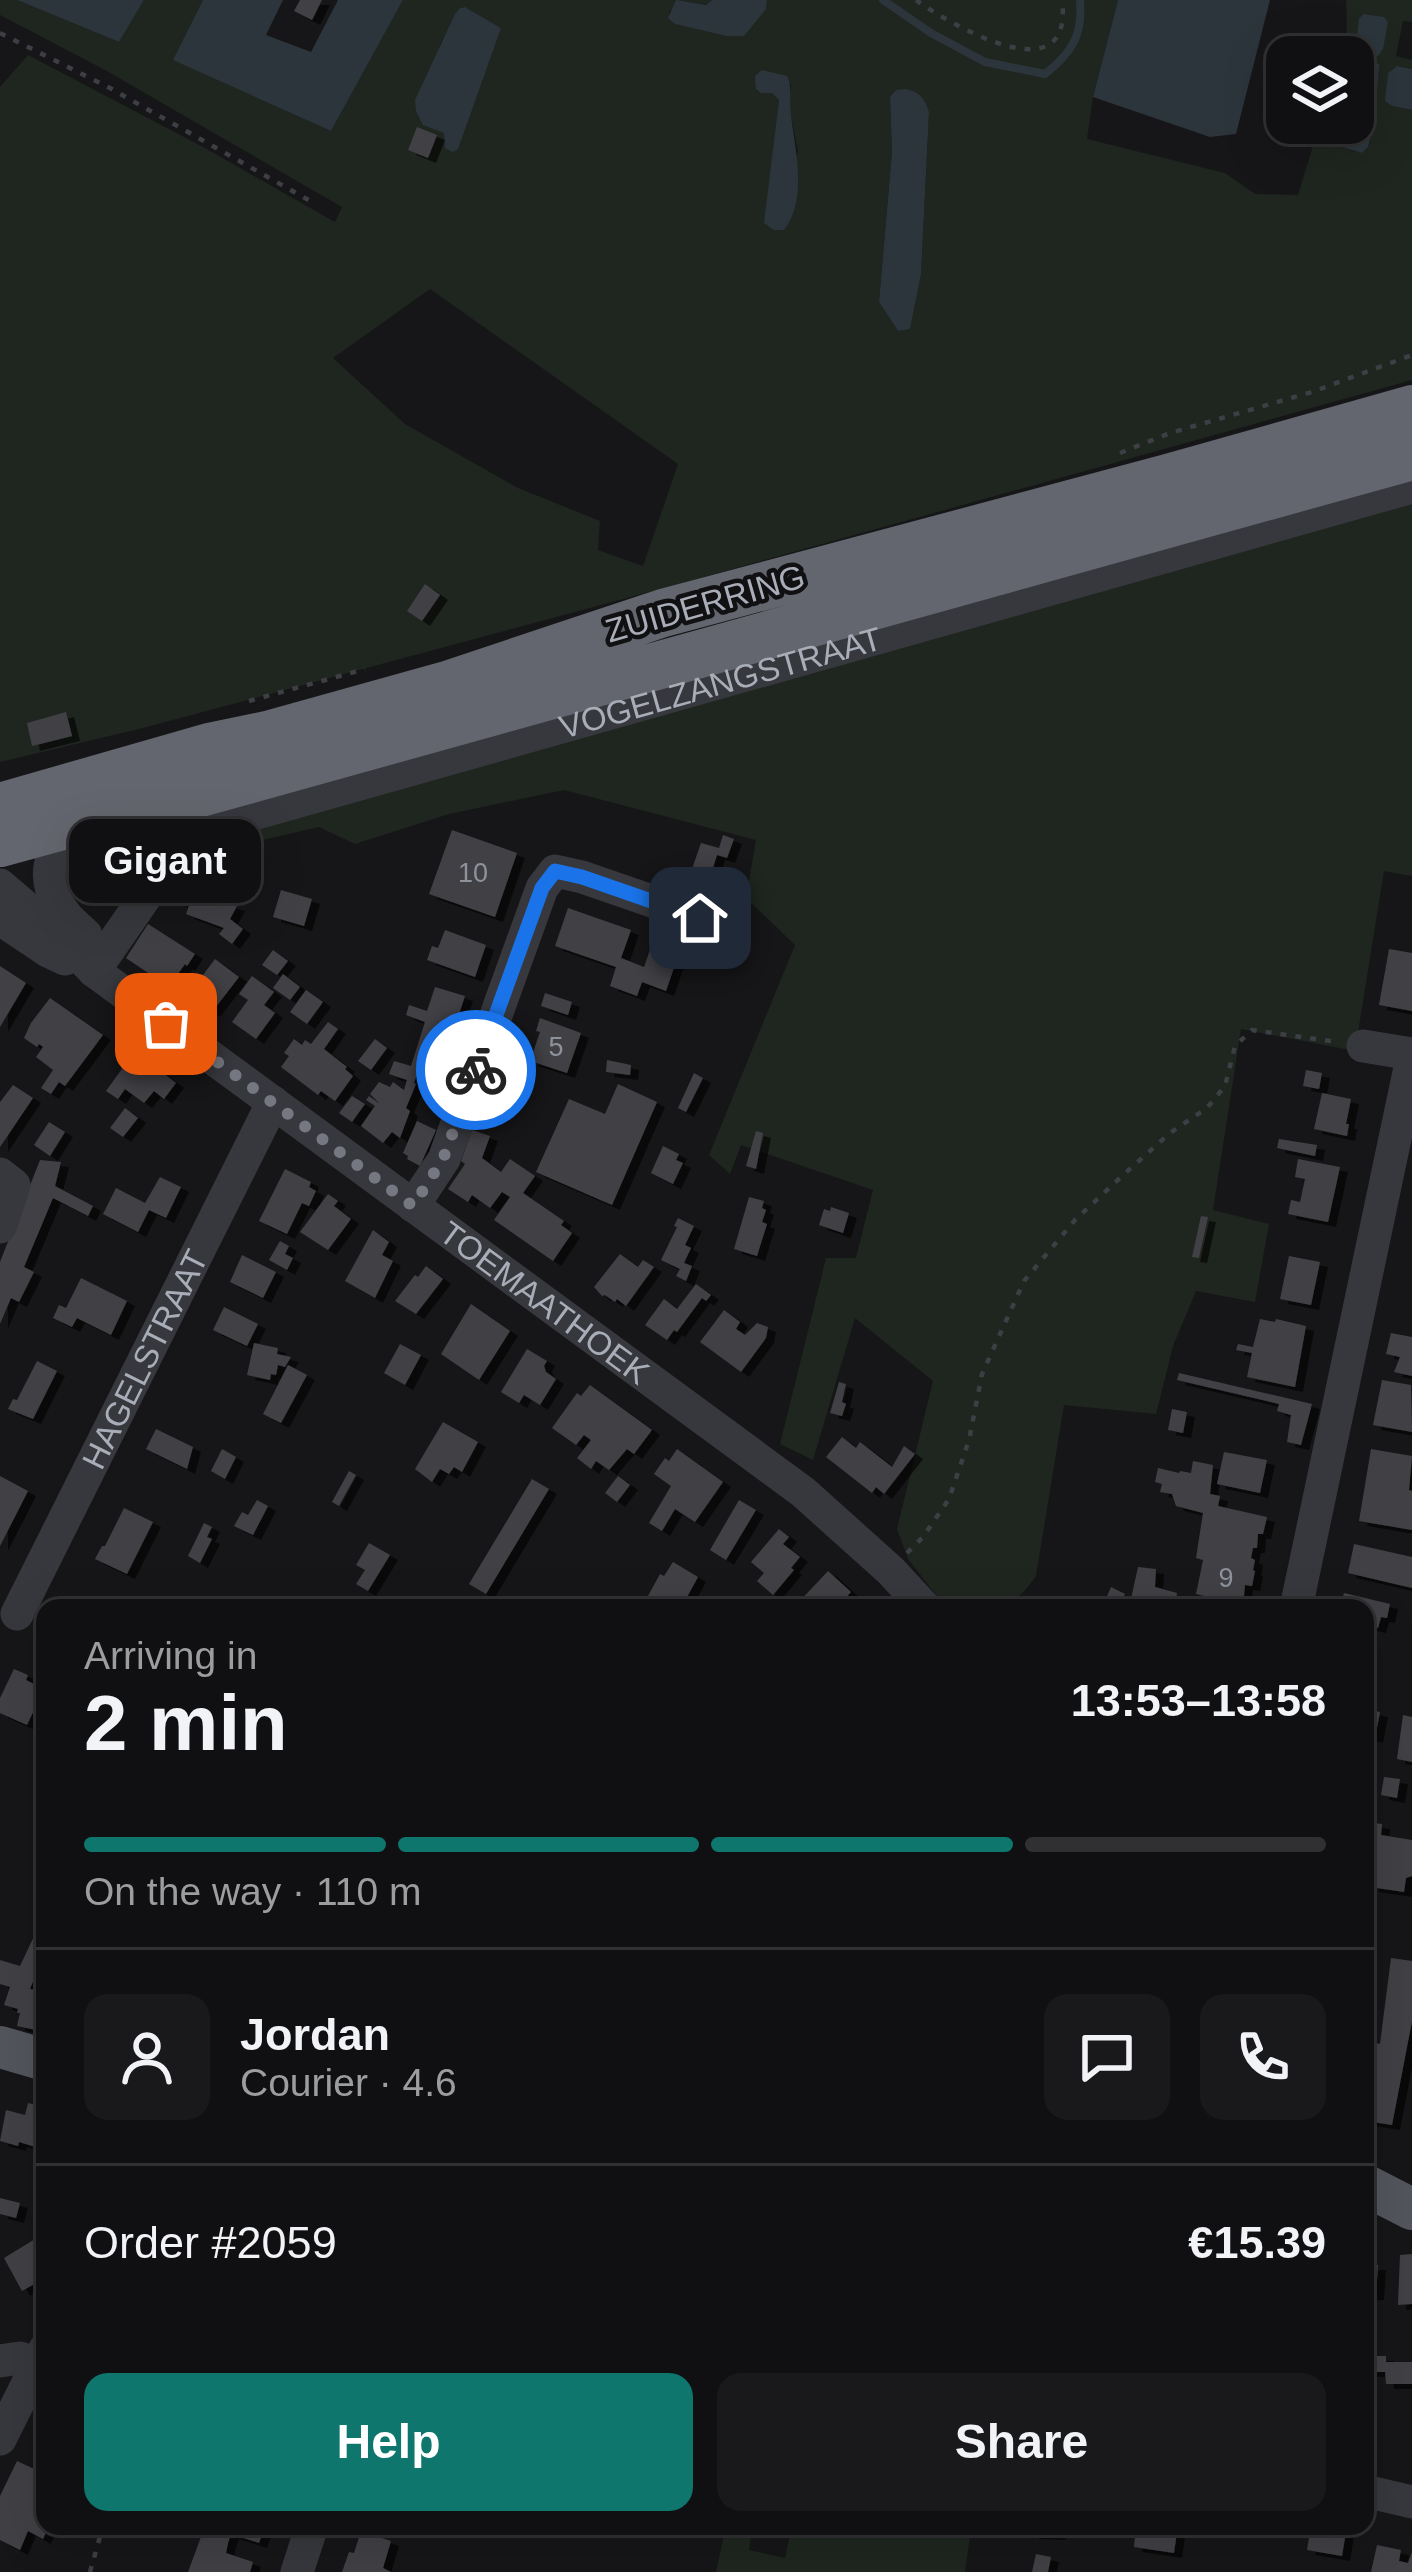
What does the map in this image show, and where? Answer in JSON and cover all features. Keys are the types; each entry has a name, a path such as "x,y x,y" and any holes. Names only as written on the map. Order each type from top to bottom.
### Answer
{"highway":[{"name":"ZUIDERRING","path":"0,807 450,684 663,613 1412,410"},
{"name":"ZUIDERRING","path":"0,843 128,808 158,805 1412,455"}],"main road":[{"path":"0,2047 36,2057"},
{"path":"1374,2190 1412,2213"},
{"path":"1374,2211 1412,2213"}],"street":[{"name":"VOGELZANGSTRAAT","path":"94,971 190,832 1412,487"},
{"path":"94,971 89,937 64,914 52,892 54,849 72,832 158,805"},
{"path":"413,1206 443,1159 542,888 555,871 700,918"},
{"name":"TOEMAATHOEK","path":"0,885 60,935 94,971 803,1492 917,1599"},
{"name":"TOEMAATHOEK","path":"0,919 48,951 94,971"},
{"path":"1298,1599 1412,1056 1363,1046"},
{"name":"HAGELSTRAAT","path":"21,1616 273,1102"},
{"path":"0,1174 14,1185 0,1227"},
{"path":"0,2361 36,2357"},
{"path":"0,2439 36,2367"},
{"path":"1374,2493 1412,2502"},
{"path":"297,2572 309,2535"}],"path":[{"path":"916,0 979,38 1033,51 1053,40 1064,16 1062,0"},
{"path":"0,33 108,87 312,202"},
{"path":"891,1570 950,1499 970,1440 982,1374 999,1336 1024,1281 1075,1220 1170,1133 1207,1108 1225,1086 1234,1046 1252,1030 1363,1046"},
{"path":"90,2572 100,2535"}],"shaded area":[{"path":"0,0 17,0 119,42 144,0 203,0 174,60 331,131 403,0 712,0 706,5 682,1 668,13 766,9 767,0 1118,0 1087,139 1225,173 1255,194 1298,195 1314,144 1335,144 1362,153 1374,144 1374,36 1345,36 1346,0 1412,0 1412,22 1403,21 1396,56 1412,60 1412,69 1397,66 1388,73 1386,100 1412,110 1412,380 668,587 0,762 0,87 28,55 335,222 342,207 0,15","holes":["460,8 501,28 446,143 439,47","791,84 790,111 798,151 765,223 779,100 772,93","896,90 929,112 921,275 910,329 898,331 879,302 892,152 890,97","430,289 678,464 643,566 598,550 600,521 518,488 405,424 333,358"]},
{"path":"17,0 144,0 119,42"},
{"path":"203,0 283,0 266,35 311,52 338,0 403,0 331,131 173,60"},
{"path":"676,0 706,5 712,0 767,0 766,9 744,36 727,36 675,24 668,18"},
{"path":"1118,0 1270,0 1236,134 1210,137 1093,97"},
{"path":"465,7 501,28 453,152 445,148 444,133 423,125 415,100 455,14"},
{"path":"1363,14 1388,22 1378,56 1374,55 1374,36 1357,36"},
{"path":"1374,63 1379,64 1374,94"},
{"path":"1397,66 1412,69 1412,110 1385,101 1388,73"},
{"path":"762,70 787,76 790,85 798,189 784,230 764,223 779,100 756,89 755,76"},
{"path":"906,89 921,97 929,112 921,275 910,329 898,331 879,302 892,152 890,97"},
{"path":"1334,144 1369,144 1362,153"},
{"path":"1412,498 1412,876 1384,871 1355,1051 1241,1029 1213,1210 1269,1224 1255,1302 1196,1291 1173,1346 1156,1414 1064,1405 1036,1576 1014,1599 939,1599 908,1559 897,1529 933,1381 855,1318 813,1460 780,1444 826,1258 856,1258 873,1190 741,1145 730,1174 709,1155 795,945 746,898 756,840 564,790 449,814 355,844 319,827 219,850 216,835"},
{"path":"724,2535 752,2535 749,2550 785,2558 790,2535 970,2535 965,2572 716,2572"}],"building":[{"path":"300,0 322,0 312,20 294,11"},
{"path":"417,127 437,135 428,158 408,150"},
{"path":"425,584 440,595 422,621 407,611"},
{"path":"66,712 72,736 32,746 27,723"},
{"path":"452,830 517,853 495,917 429,894"},
{"path":"723,835 734,839 727,858 717,855 710,878 691,872 701,843 719,848"},
{"path":"175,885 192,897 185,906 168,895"},
{"path":"281,890 312,899 304,926 273,917"},
{"path":"205,896 237,906 230,919 243,929 232,944 219,934 224,928 186,914 191,900 203,903"},
{"path":"568,908 631,930 621,958 644,967 652,944 679,953 666,991 642,982 637,996 610,986 616,967 555,946"},
{"path":"148,924 195,954 169,987 126,958"},
{"path":"445,930 486,945 475,977 427,960"},
{"path":"1389,949 1412,953 1412,1011 1379,1005"},
{"path":"273,950 288,961 277,975 262,965"},
{"path":"215,959 239,977 212,1012 188,995"},
{"path":"0,966 26,983 0,1027"},
{"path":"283,974 300,987 290,1000 273,988"},
{"path":"252,976 274,992 264,1005 275,1013 256,1039 232,1022 248,1000 239,994"},
{"path":"435,987 465,996 445,1057 437,1080 417,1074 400,1138 392,1132 383,1143 361,1126 375,1106 366,1100 369,1096 380,1104 370,1094 379,1082 390,1087 393,1082 404,1090 407,1080 389,1074 394,1061 411,1066 425,1022 406,1015 409,1005 427,1011"},
{"path":"306,990 323,1002 307,1024 290,1012"},
{"path":"545,993 572,1002 568,1015 541,1006"},
{"path":"50,998 103,1035 65,1086 59,1082 51,1094 41,1088 53,1070 36,1057 43,1047 24,1038"},
{"path":"540,1018 581,1033 567,1073 530,1061"},
{"path":"328,1022 338,1029 324,1049 353,1076 335,1101 321,1091 318,1095 281,1067 294,1039 311,1044"},
{"path":"375,1039 387,1048 371,1070 358,1061"},
{"path":"140,1055 176,1083 164,1099 154,1091 144,1103 125,1089 118,1099 106,1091 127,1062 132,1067"},
{"path":"607,1060 631,1065 630,1075 606,1072"},
{"path":"1306,1070 1322,1073 1319,1089 1303,1086"},
{"path":"694,1073 703,1078 686,1112 678,1108"},
{"path":"618,1084 657,1102 612,1205 536,1172 569,1099 605,1114"},
{"path":"13,1085 33,1098 0,1147 0,1102"},
{"path":"1322,1093 1351,1099 1347,1136 1314,1129"},
{"path":"352,1096 365,1104 352,1122 339,1113"},
{"path":"125,1108 138,1118 123,1137 110,1128"},
{"path":"417,1121 436,1130 420,1166 403,1153"},
{"path":"49,1122 65,1132 50,1156 34,1145"},
{"path":"472,1130 490,1136 482,1158 501,1172 510,1159 535,1176 523,1193 564,1221 561,1225 572,1233 553,1261 494,1220 510,1197 502,1192 490,1208 472,1195 468,1202 448,1189 465,1164 461,1161"},
{"path":"756,1131 763,1133 756,1169 746,1166"},
{"path":"1279,1139 1317,1145 1315,1156 1277,1148"},
{"path":"663,1146 679,1154 676,1160 683,1163 673,1184 651,1173"},
{"path":"1298,1159 1340,1167 1328,1222 1288,1214 1291,1200 1300,1202 1305,1179 1295,1177"},
{"path":"40,1160 61,1162 55,1186 93,1206 88,1216 53,1198 24,1267 34,1272 19,1302 11,1298 0,1324 0,1262"},
{"path":"285,1169 311,1182 309,1187 316,1191 309,1206 302,1203 287,1234 259,1221"},
{"path":"160,1177 181,1187 166,1218 149,1210 138,1232 103,1214 116,1188 145,1203"},
{"path":"328,1194 338,1201 334,1206 351,1219 328,1250 300,1232"},
{"path":"749,1197 764,1201 766,1210 762,1222 767,1224 757,1256 734,1249"},
{"path":"824,1209 849,1213 843,1233 819,1225"},
{"path":"1201,1216 1208,1217 1199,1258 1192,1257"},
{"path":"678,1218 694,1226 685,1245 691,1248 684,1263 692,1266 686,1281 676,1276 680,1269 661,1260"},
{"path":"373,1230 389,1242 382,1255 393,1261 375,1298 345,1281"},
{"path":"280,1241 289,1246 285,1254 293,1258 287,1270 269,1260"},
{"path":"620,1254 638,1267 643,1260 654,1267 626,1306 602,1296 594,1287"},
{"path":"242,1255 276,1272 263,1298 230,1282"},
{"path":"1289,1256 1320,1262 1311,1305 1280,1299"},
{"path":"426,1266 443,1279 416,1314 395,1301"},
{"path":"81,1278 127,1301 111,1335 77,1318 72,1327 53,1318 59,1305 66,1308"},
{"path":"696,1284 711,1295 706,1301 702,1298 677,1332 667,1340 645,1325 664,1299 677,1309"},
{"path":"471,1304 510,1331 479,1380 441,1354"},
{"path":"224,1307 258,1324 247,1346 213,1330"},
{"path":"724,1310 740,1322 736,1329 745,1335 757,1323 768,1327 766,1338 741,1372 700,1342"},
{"path":"1260,1319 1306,1326 1295,1387 1247,1377 1252,1353 1236,1350 1238,1344 1253,1347"},
{"path":"1391,1333 1412,1337 1412,1376 1394,1372 1400,1357 1386,1354"},
{"path":"254,1343 278,1348 277,1354 291,1357 285,1367 278,1365 270,1380 247,1375"},
{"path":"400,1344 421,1355 405,1385 384,1373"},
{"path":"527,1349 547,1361 546,1372 556,1379 540,1405 524,1395 519,1403 501,1392"},
{"path":"37,1361 57,1371 33,1419 8,1409"},
{"path":"288,1365 307,1375 281,1423 263,1414"},
{"path":"1179,1373 1312,1404 1301,1445 1287,1442 1291,1415 1277,1411 1279,1404 1177,1380"},
{"path":"1382,1380 1411,1385 1412,1432 1373,1425"},
{"path":"839,1382 846,1384 842,1416 830,1413"},
{"path":"590,1385 652,1430 634,1454 627,1449 609,1470 596,1461 591,1469 577,1458 591,1440 584,1435 576,1445 552,1428 577,1393 581,1396"},
{"path":"1172,1409 1187,1412 1183,1433 1168,1430"},
{"path":"443,1422 478,1442 462,1472 454,1467 449,1474 440,1469 432,1482 415,1469"},
{"path":"156,1429 193,1447 187,1469 146,1449"},
{"path":"842,1437 856,1448 860,1442 892,1467 904,1446 915,1454 884,1494 876,1487 872,1493 826,1457"},
{"path":"222,1449 236,1457 225,1479 211,1471"},
{"path":"677,1449 723,1482 695,1522 675,1509 662,1531 649,1523 671,1486 654,1474"},
{"path":"1371,1449 1412,1456 1412,1530 1359,1521"},
{"path":"1224,1452 1267,1460 1260,1493 1217,1484"},
{"path":"1193,1461 1213,1465 1210,1494 1220,1496 1218,1506 1267,1517 1257,1548 1253,1548 1255,1571 1252,1586 1245,1585 1244,1599 1196,1594 1203,1560 1196,1558 1203,1513 1176,1506 1172,1494 1160,1492 1162,1484 1155,1482 1158,1468 1191,1473"},
{"path":"349,1471 356,1475 339,1506 332,1502"},
{"path":"0,1476 28,1491 0,1546"},
{"path":"618,1476 630,1485 617,1502 605,1493"},
{"path":"532,1479 549,1489 486,1594 469,1584"},
{"path":"257,1500 268,1506 253,1535 234,1526"},
{"path":"739,1500 756,1510 726,1560 710,1550"},
{"path":"124,1508 153,1522 127,1574 95,1559"},
{"path":"204,1523 212,1527 207,1537 212,1539 200,1563 188,1556"},
{"path":"779,1529 789,1537 783,1544 800,1557 773,1595 757,1581 764,1573 751,1562"},
{"path":"369,1543 390,1555 368,1591 356,1584 365,1570 356,1565"},
{"path":"1354,1544 1412,1557 1412,1588 1348,1573"},
{"path":"673,1562 698,1577 686,1599 651,1599 648,1596 660,1574 664,1576"},
{"path":"1138,1567 1156,1569 1155,1587 1177,1593 1176,1599 1131,1599"},
{"path":"828,1571 851,1592 845,1599 802,1599"},
{"path":"1111,1587 1125,1594 1123,1599 1106,1599"},
{"path":"1374,1600 1390,1604 1378,1628 1374,1627"},
{"path":"14,1669 36,1685 36,1706 27,1725 0,1713 0,1698"},
{"path":"1374,1711 1380,1712 1374,1738"},
{"path":"1403,1715 1412,1717 1412,1762 1397,1759"},
{"path":"1384,1777 1400,1779 1397,1798 1381,1795"},
{"path":"1374,1823 1382,1824 1381,1835 1412,1840 1412,1876 1406,1878 1404,1892 1374,1888"},
{"path":"36,1932 36,1974 30,1989 36,1990 36,2030 17,2026 18,2009 4,2005 10,1987 0,1984 0,1960 20,1966"},
{"path":"1391,1958 1412,1961 1412,2021 1392,2125 1374,2122 1374,2043 1380,2044"},
{"path":"28,2103 36,2105 36,2147 0,2141 6,2110 25,2115"},
{"path":"0,2198 20,2203 16,2218 0,2214"},
{"path":"36,2238 36,2283 22,2291 4,2258"},
{"path":"1412,2254 1412,2304 1398,2305 1400,2255"},
{"path":"1374,2265 1378,2265 1376,2295"},
{"path":"1374,2356 1386,2356 1386,2362 1412,2362 1412,2384 1386,2384 1385,2372 1374,2372"},
{"path":"17,2461 36,2470 36,2535 45,2535 43,2539 28,2531 20,2550 0,2540 0,2496"},
{"path":"202,2535 231,2535 226,2553 253,2562 250,2572 188,2572"},
{"path":"234,2535 262,2535 259,2543"},
{"path":"360,2535 391,2541 383,2568 391,2572 342,2572 349,2552 354,2553"},
{"path":"1135,2535 1177,2535 1174,2553 1134,2547"},
{"path":"1310,2535 1346,2535 1342,2556 1307,2550"},
{"path":"1377,2545 1401,2550 1399,2561 1408,2563 1412,2552 1412,2572 1371,2572"},
{"path":"1036,2554 1051,2557 1048,2572 1032,2572"}],"waterway":[{"path":"883,0 985,62 1045,74 1074,42 1080,0"}],"way so far":[{"path":"166,1024 413,1206 443,1159 476,1070"}],"place":[{"name":"Gigant","path":"166,1024"}],"route":[{"path":"476,1070 542,888 555,871 700,918"}]}
